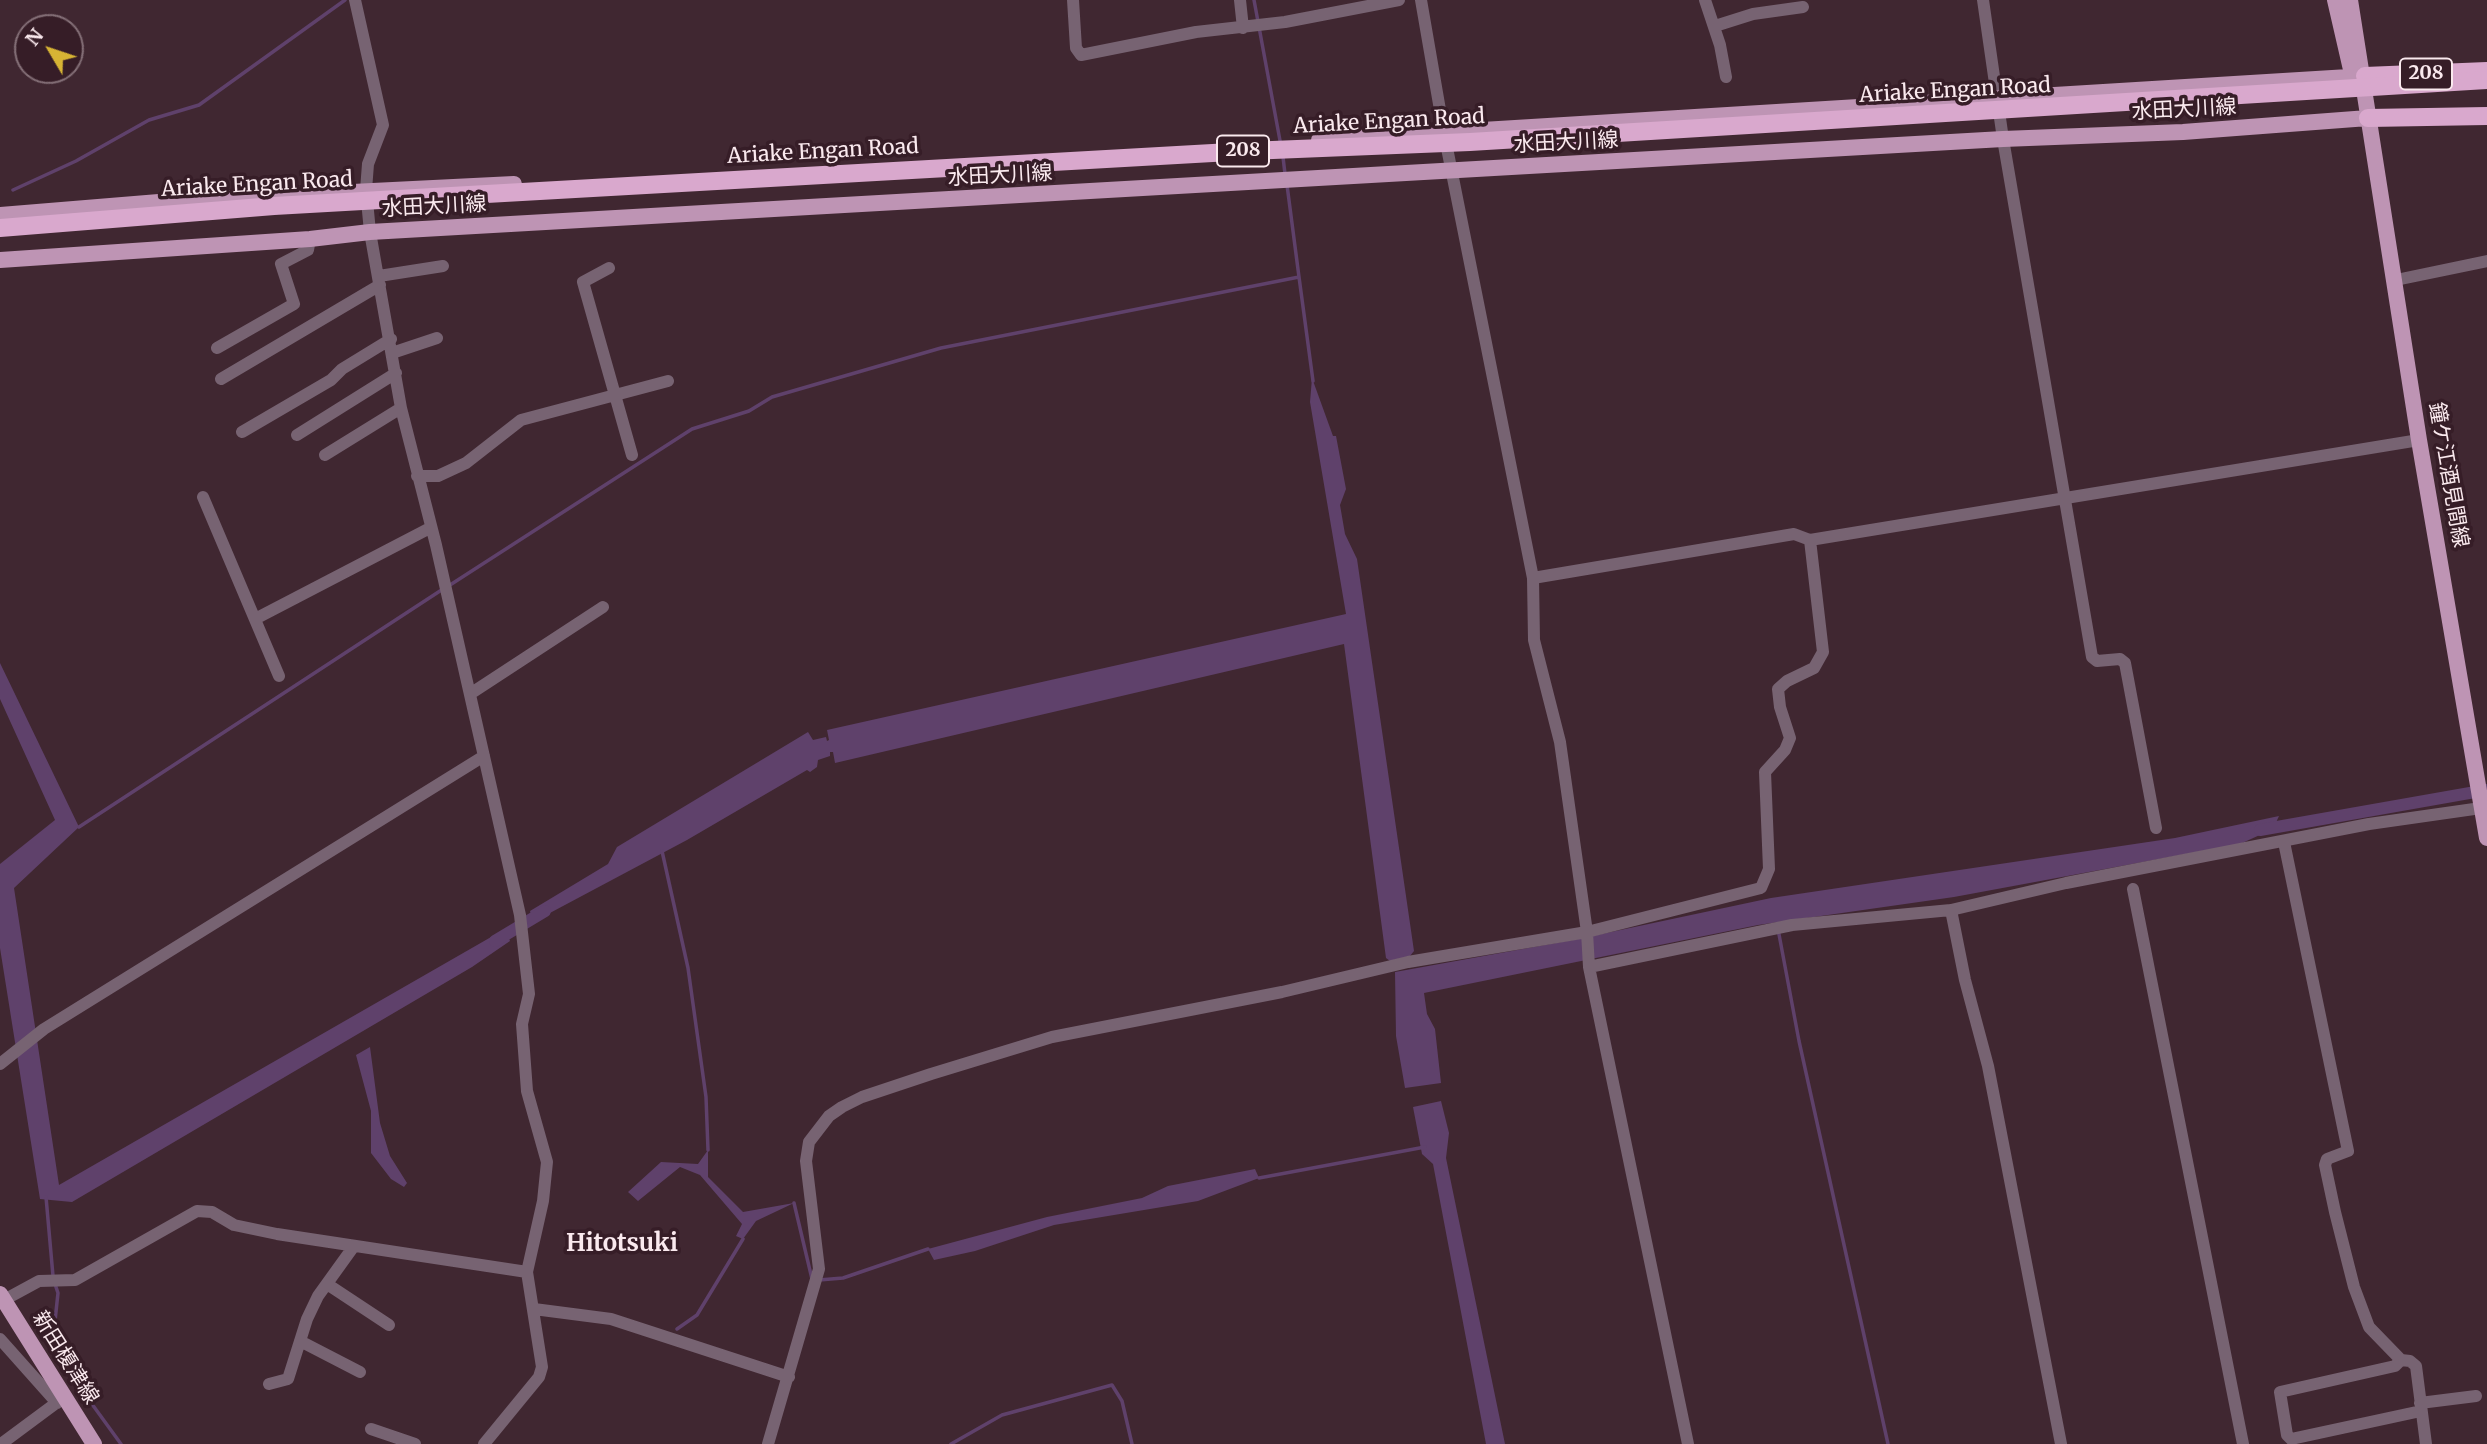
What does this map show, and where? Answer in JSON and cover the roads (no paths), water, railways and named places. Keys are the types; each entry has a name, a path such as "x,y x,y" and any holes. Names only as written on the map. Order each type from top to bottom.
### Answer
{"highway":[{"name":"208","path":"2357,77 2487,71"},
{"name":"Ariake Engan Road","path":"0,228 274,206 1248,151 1470,142 2487,80"},
{"name":"Ariake Engan Road","path":"0,235 178,219 2487,88"},
{"name":"208","path":"2368,118 2487,116"}],"main road":[{"path":"2335,0 2368,118"},
{"path":"2350,0 2357,77"},
{"name":"水田大川線","path":"0,215 158,202 724,175 2357,77"},
{"name":"水田大川線","path":"0,260 310,239 370,232 2003,139 2183,132 2368,118"},
{"name":"鐘ケ江酒見間線","path":"2368,118 2487,838"},
{"name":"新田榎津線","path":"2,1297 61,1400 94,1444"}],"street":[{"path":"355,0 383,125 368,164 366,190 370,232 391,339 401,408 446,587 525,940 529,994 522,1024 527,1091 547,1162 543,1201 527,1272 542,1359 539,1377 484,1444"},
{"path":"1073,0 1076,48 1081,55 1196,32 1269,25 1399,0"},
{"path":"1240,0 1243,28"},
{"path":"1421,0 1444,133 1533,578 1534,640 1560,742 1589,964 1688,1444"},
{"path":"1705,0 1715,26 1726,77"},
{"path":"1983,0 2003,139 2092,657 2097,661 2120,659 2125,663 2156,828"},
{"path":"1715,26 1753,14 1803,7"},
{"path":"217,348 295,304 281,264 308,250 310,239"},
{"path":"2396,280 2487,261"},
{"path":"221,379 380,281 443,266"},
{"path":"609,268 583,282 632,455"},
{"path":"392,353 437,338"},
{"path":"242,432 331,380 342,369 391,339"},
{"path":"297,435 396,373"},
{"path":"417,476 438,476 466,463 521,420 668,381"},
{"path":"325,455 401,408"},
{"path":"1533,578 1794,534 1810,540 2420,440"},
{"path":"203,497 279,676"},
{"path":"255,620 430,528"},
{"path":"768,1444 816,1278 806,1161 809,1142 817,1129 842,1107 862,1097 931,1074 1052,1037 1282,992 1408,962 1587,934 1708,899 1757,890 1766,881 1769,869 1765,772 1785,750 1790,738 1780,707 1778,689 1814,668 1823,652 1810,540"},
{"path":"470,694 603,608"},
{"path":"0,1064 38,1034 484,756"},
{"path":"1589,964 1792,925 1951,910 2066,883 2481,805"},
{"path":"2284,842 2346,1140 2347,1153 2327,1159 2325,1165 2335,1212 2354,1287 2369,1327 2401,1360 2410,1361 2416,1366 2426,1444"},
{"path":"2133,889 2243,1444"},
{"path":"1951,910 1965,980 1988,1066 2061,1444"},
{"path":"2,1297 46,1280 62,1283 75,1280 197,1211 212,1212 245,1227 527,1272"},
{"path":"269,1384 288,1379 307,1319 327,1284 354,1246"},
{"path":"327,1284 389,1325"},
{"path":"534,1309 611,1319 789,1377"},
{"path":"0,1339 61,1400 1,1444"},
{"path":"300,1341 360,1372"},
{"path":"2401,1360 2395,1366 2280,1392 2287,1435 2291,1439 2476,1396"},
{"path":"371,1429 415,1444"}],"waterway":[{"path":"13,190 76,161 149,120 199,105 345,0"},
{"path":"1254,0 1281,146"},
{"path":"1283,157 1285,174"},
{"path":"1287,185 1299,277"},
{"path":"450,585 692,429 749,411 772,397 941,348 1299,277 1313,381"},
{"path":"79,827 443,589"},
{"path":"2260,830 2487,790"},
{"path":"662,851 688,968 706,1097 708,1150"},
{"path":"495,941 545,911"},
{"path":"1778,929 1799,1041 1888,1444"},
{"path":"1259,1178 1425,1147"},
{"path":"46,1197 53,1276"},
{"path":"794,1203 812,1279"},
{"path":"677,1329 697,1315 743,1239"},
{"path":"819,1280 843,1278 928,1249"},
{"path":"55,1284 58,1293 52,1349 121,1444"},
{"path":"951,1444 1002,1415 1112,1385 1122,1401 1132,1444"}],"district":[{"name":"Hitotsuki","path":"622,1244"}]}
